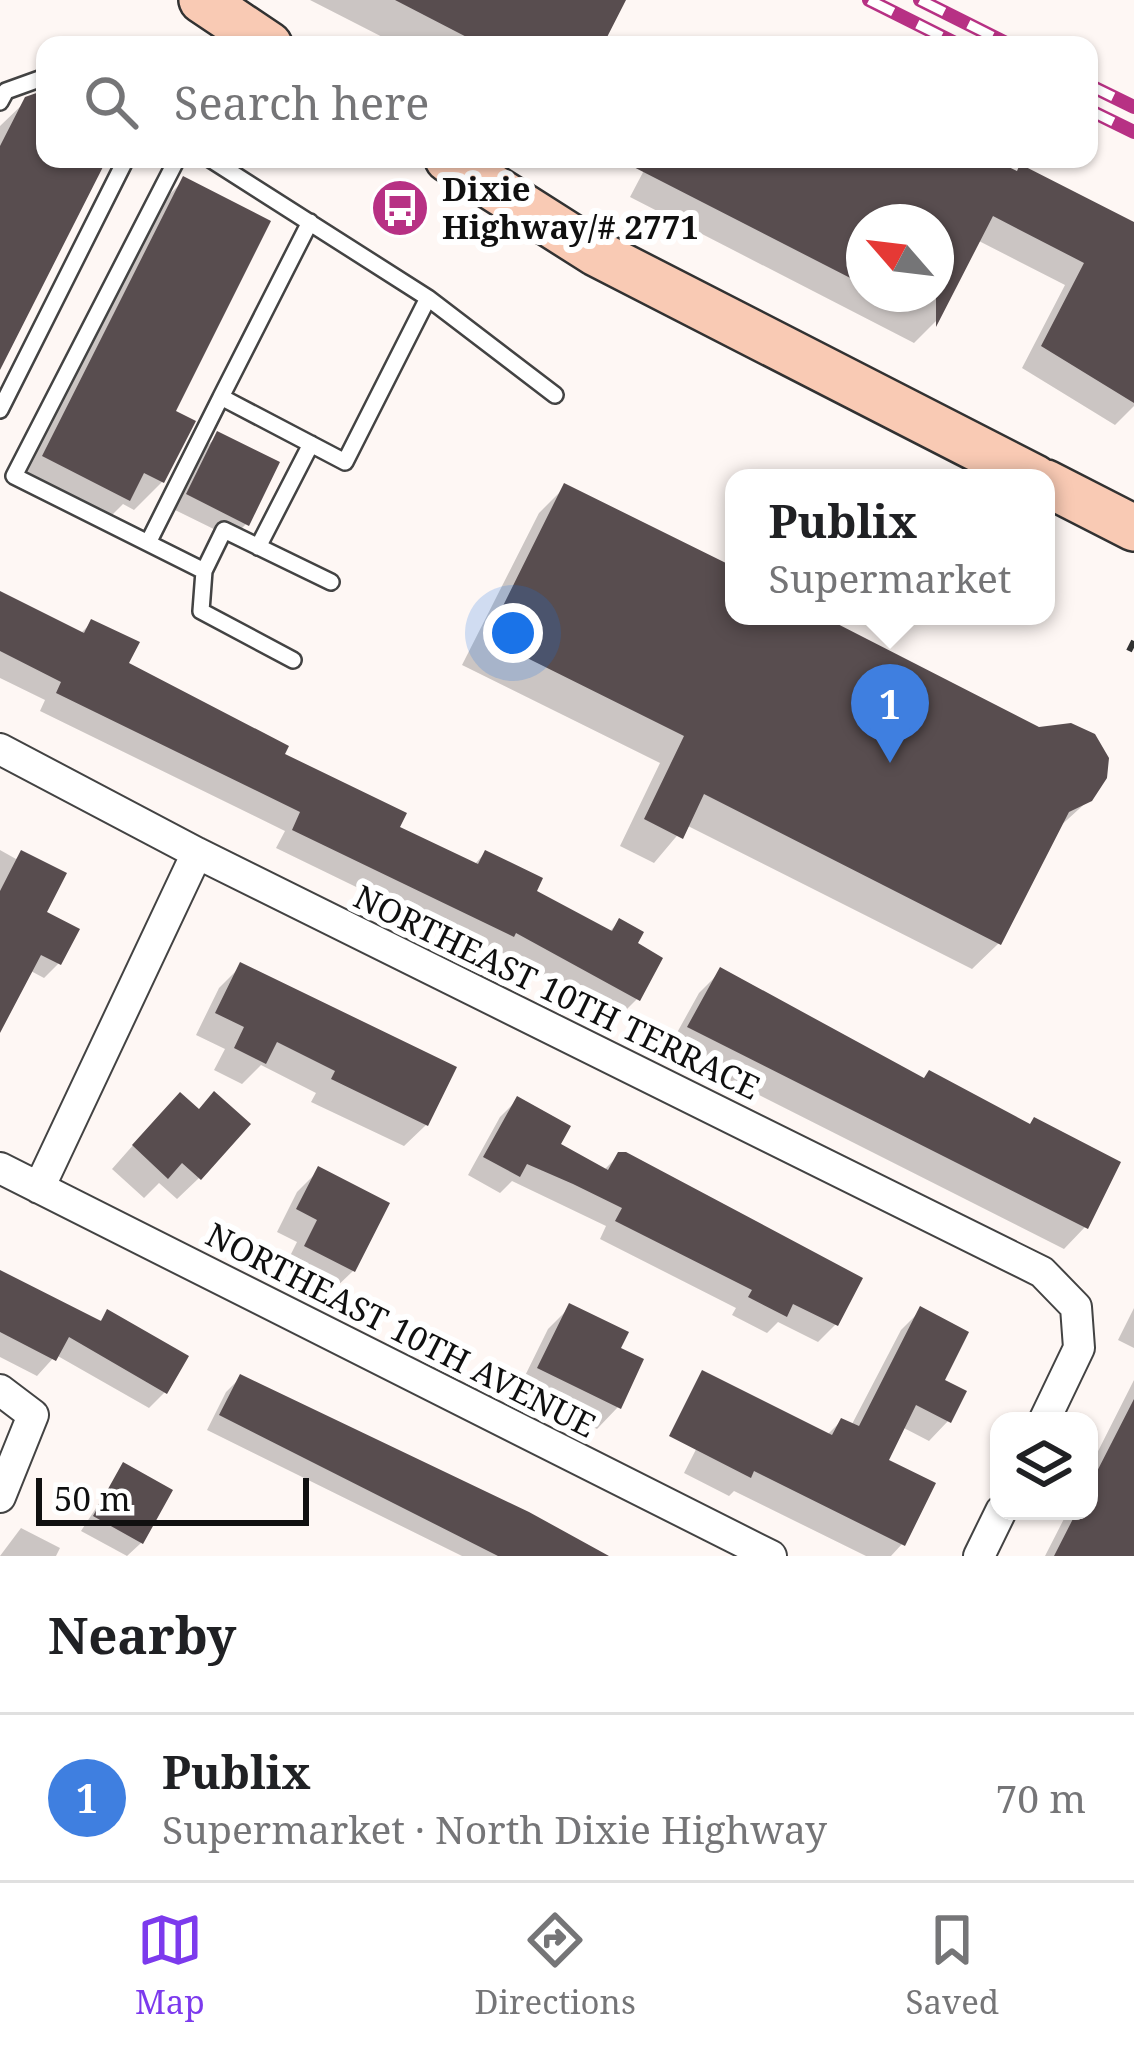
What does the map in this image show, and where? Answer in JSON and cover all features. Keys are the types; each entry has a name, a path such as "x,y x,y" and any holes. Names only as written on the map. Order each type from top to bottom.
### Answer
{"main road":[{"path":"202,0 246,36"},
{"path":"462,168 596,254 1018,469"},
{"path":"1055,488 1134,528"}],"street":[{"name":"NORTHEAST 10TH TERRACE","path":"0,749 197,853 1042,1272 1076,1307 1078,1348 1048,1412"},
{"path":"39,1188 197,853"},
{"name":"NORTHEAST 10TH AVENUE","path":"0,1168 771,1556"},
{"path":"0,1390 33,1415 0,1497"},
{"path":"980,1556 997,1520"}],"lane":[{"path":"0,102 6,91 36,80"},
{"path":"0,410 122,168"},
{"path":"172,168 14,476 204,571"},
{"path":"224,168 428,298 555,395"},
{"path":"148,543 310,222"},
{"path":"221,397 345,462 428,298"},
{"path":"258,547 310,444"},
{"path":"293,660 201,610 204,571 224,530 331,582"}],"path":[{"path":"1129,651 1134,641"}],"building":[{"path":"395,0 626,0 608,36 465,36"},
{"path":"36,93 36,168 102,168 0,370 0,146 25,97"},
{"path":"636,168 1028,168 1134,222 1134,403 1041,346 1084,263 993,216 954,292 954,204 846,204 846,276"},
{"path":"183,176 271,221 176,411 196,421 164,483 144,473 130,501 42,456"},
{"path":"217,431 280,462 249,526 186,494"},
{"path":"564,483 725,563 725,625 840,625 1039,727 1071,723 1095,734 1109,758 1107,778 1092,801 1069,812 1001,945 704,794 683,839 644,819 684,736 487,638"},
{"path":"0,591 84,633 91,619 140,642 129,663 289,746 285,754 407,813 400,827 478,864 485,850 543,878 537,891 612,931 619,918 644,932 638,943 663,958 640,1001 516,933 514,937 292,830 300,812 56,693 61,682 0,651"},
{"path":"21,850 67,873 47,912 80,929 61,965 41,955 0,1033 0,891"},
{"path":"240,962 457,1067 428,1126 331,1079 335,1071 277,1042 266,1064 234,1048 244,1027 215,1013"},
{"path":"720,967 924,1078 929,1070 1030,1124 1034,1117 1121,1162 1088,1229 687,1027"},
{"path":"214,1091 251,1124 201,1180 182,1163 168,1179 132,1145 180,1092 199,1109"},
{"path":"517,1096 571,1126 561,1144 608,1170 618,1152 626,1152 863,1278 838,1326 793,1304 787,1317 748,1297 752,1290 615,1221 622,1208 573,1184 527,1164 520,1177 483,1157"},
{"path":"318,1166 390,1203 355,1272 304,1246 317,1220 296,1209"},
{"path":"0,1270 101,1321 107,1309 189,1356 167,1394 69,1337 56,1361 0,1332"},
{"path":"569,1303 629,1332 621,1348 644,1359 621,1409 537,1368"},
{"path":"920,1306 969,1332 945,1380 967,1391 951,1423 916,1405 889,1460 936,1483 905,1546 754,1471 751,1478 669,1436 702,1370 832,1435 841,1418 859,1426"},
{"path":"240,1374 529,1512 609,1556 498,1556 219,1415"},
{"path":"1134,1399 1134,1556 1054,1556 1072,1520 1098,1520 1098,1469"},
{"path":"123,1462 173,1490 143,1544 93,1516"}],"railway":[{"path":"869,0 941,36"},
{"path":"920,0 992,36"},
{"path":"1098,89 1134,107"},
{"path":"1098,114 1134,132"}],"place":[{"name":"Dixie Highway/# 2771","path":"400,208"},
{"name":"Publix","path":"890,763"}]}
